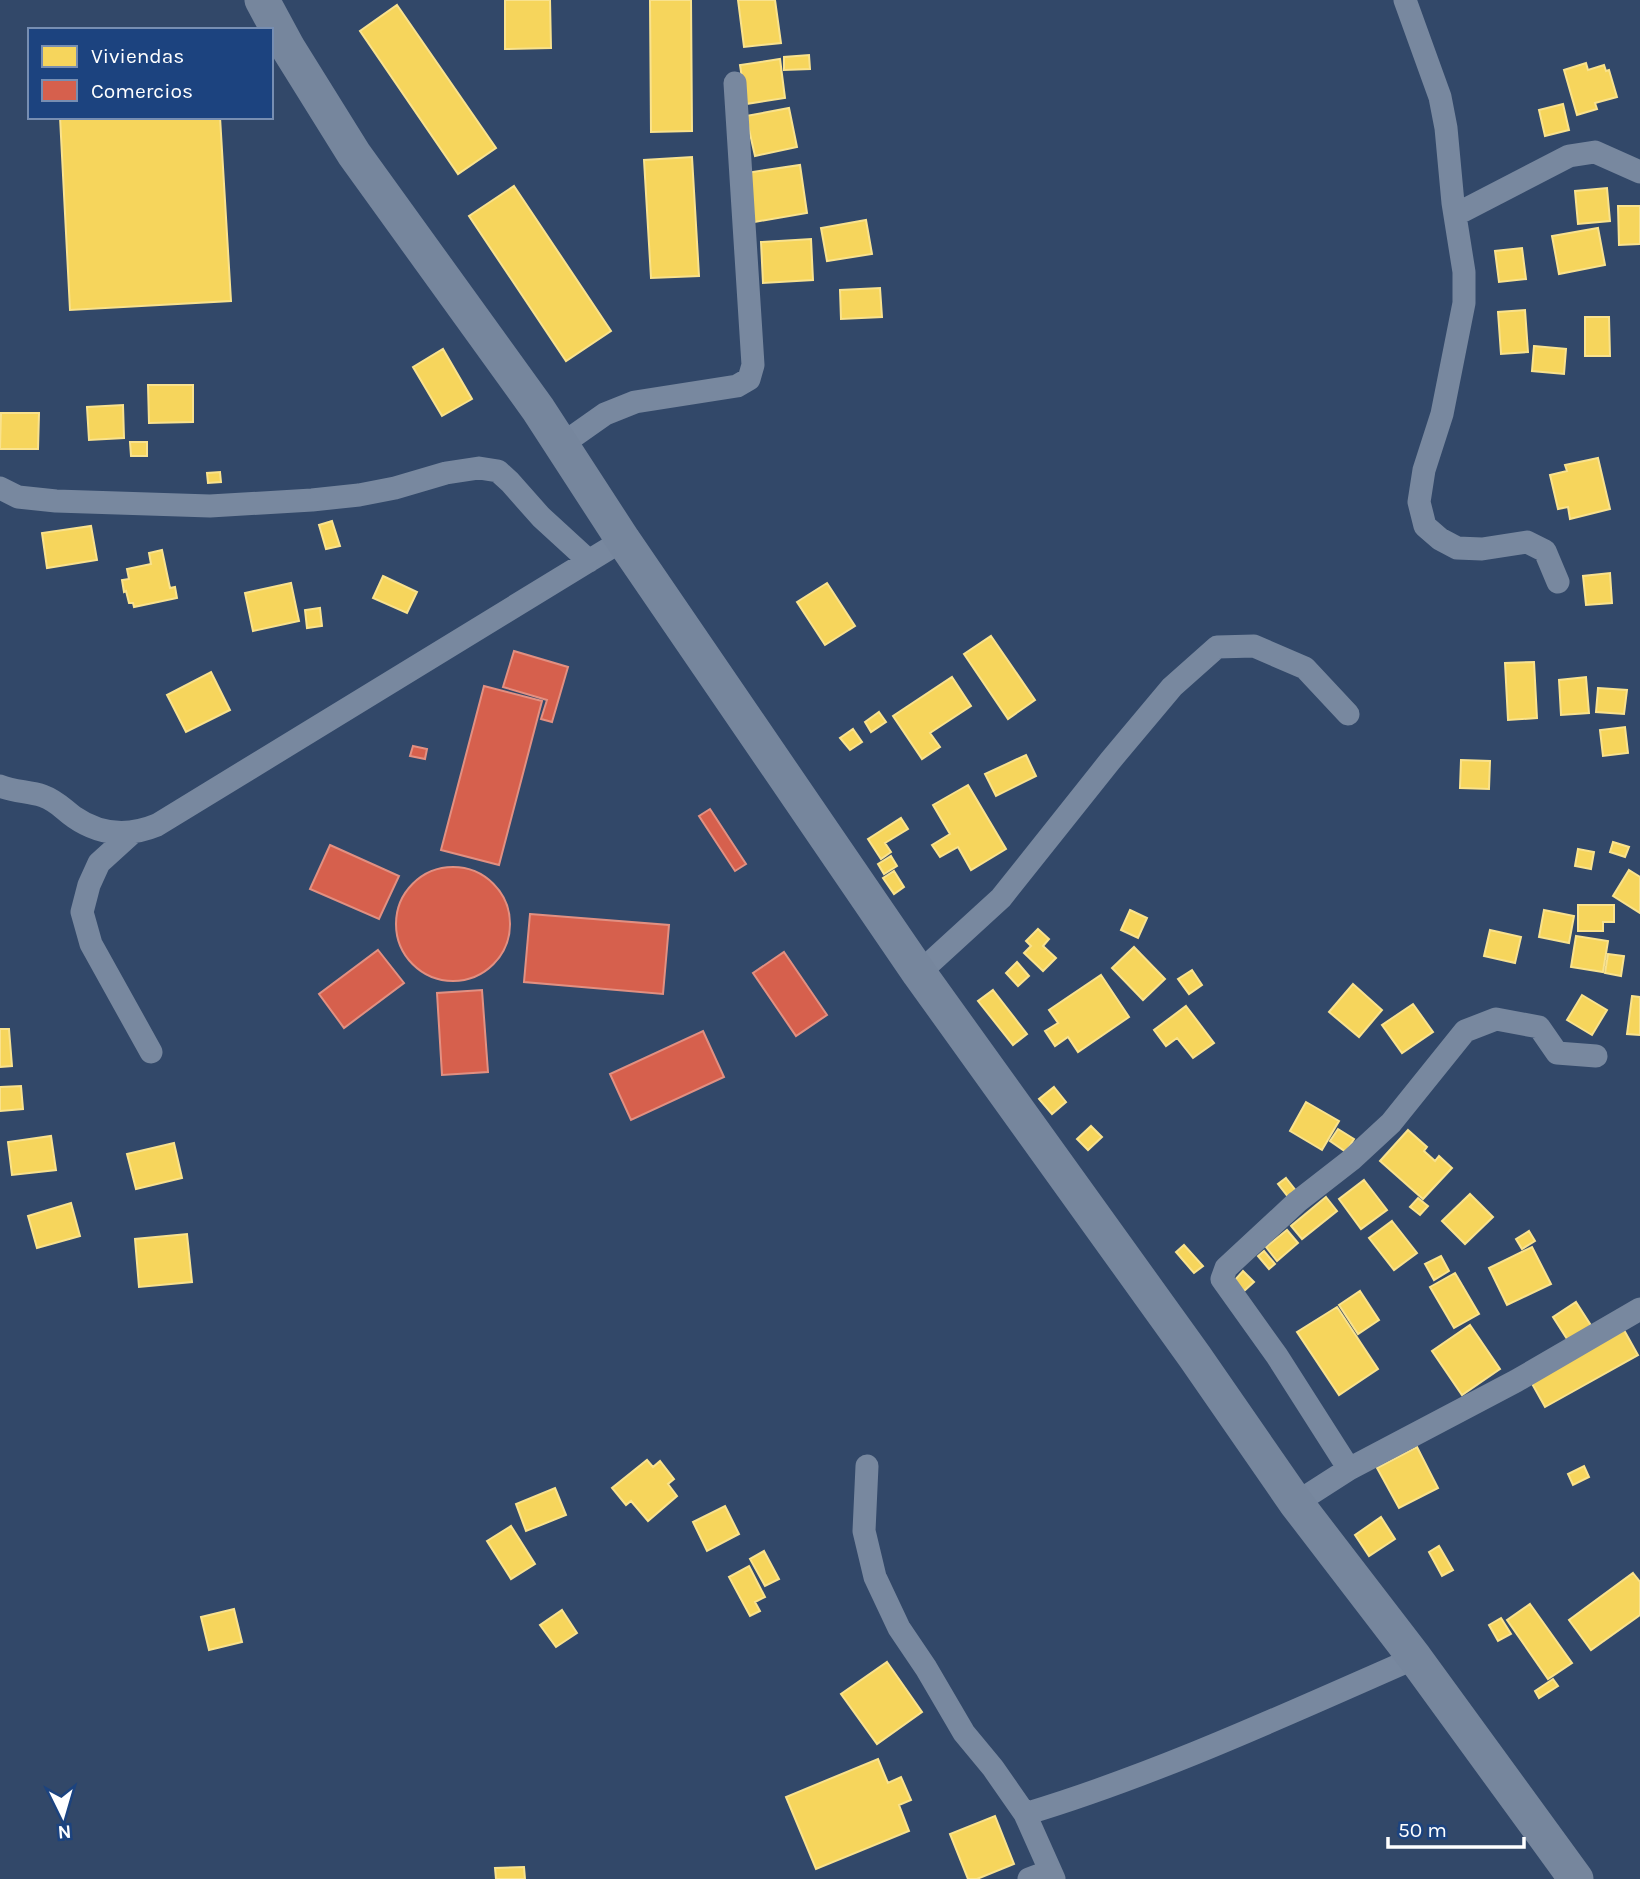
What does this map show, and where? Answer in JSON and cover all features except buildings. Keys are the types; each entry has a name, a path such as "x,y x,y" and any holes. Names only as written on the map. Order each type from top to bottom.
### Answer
{"main road":[{"path":"262,0 288,48 354,154 538,409 623,540 919,973 1195,1357 1296,1503 1415,1658 1572,1878"}],"street":[{"path":"1405,0 1440,97 1464,272 1464,303 1443,414 1424,470 1419,502 1425,526 1457,548 1482,550 1527,542 1545,551 1558,582"},
{"path":"561,445 605,414 635,402 737,386 749,379 753,365 735,83"},
{"path":"1455,215 1569,156 1595,152 1640,172"},
{"path":"0,488 18,497 55,501 210,506 359,495 446,473 479,468 498,471 541,517 589,561"},
{"path":"3,791 42,796 102,831 132,833 157,825 623,540"},
{"path":"919,973 1001,898 1172,687 1217,648 1254,646 1305,668 1348,714"},
{"path":"132,833 99,863 82,912 91,944 151,1052"},
{"path":"1349,1469 1277,1356 1222,1279 1226,1268 1297,1202 1351,1160 1391,1123 1465,1031 1496,1019 1539,1027 1558,1053 1596,1056"},
{"path":"1296,1503 1349,1469 1516,1381 1640,1308"},
{"path":"867,1466 864,1531 875,1577 899,1628 964,1733 993,1768 1024,1814 1044,1876"},
{"path":"1024,1814 1075,1799 1241,1734 1415,1658"}]}
